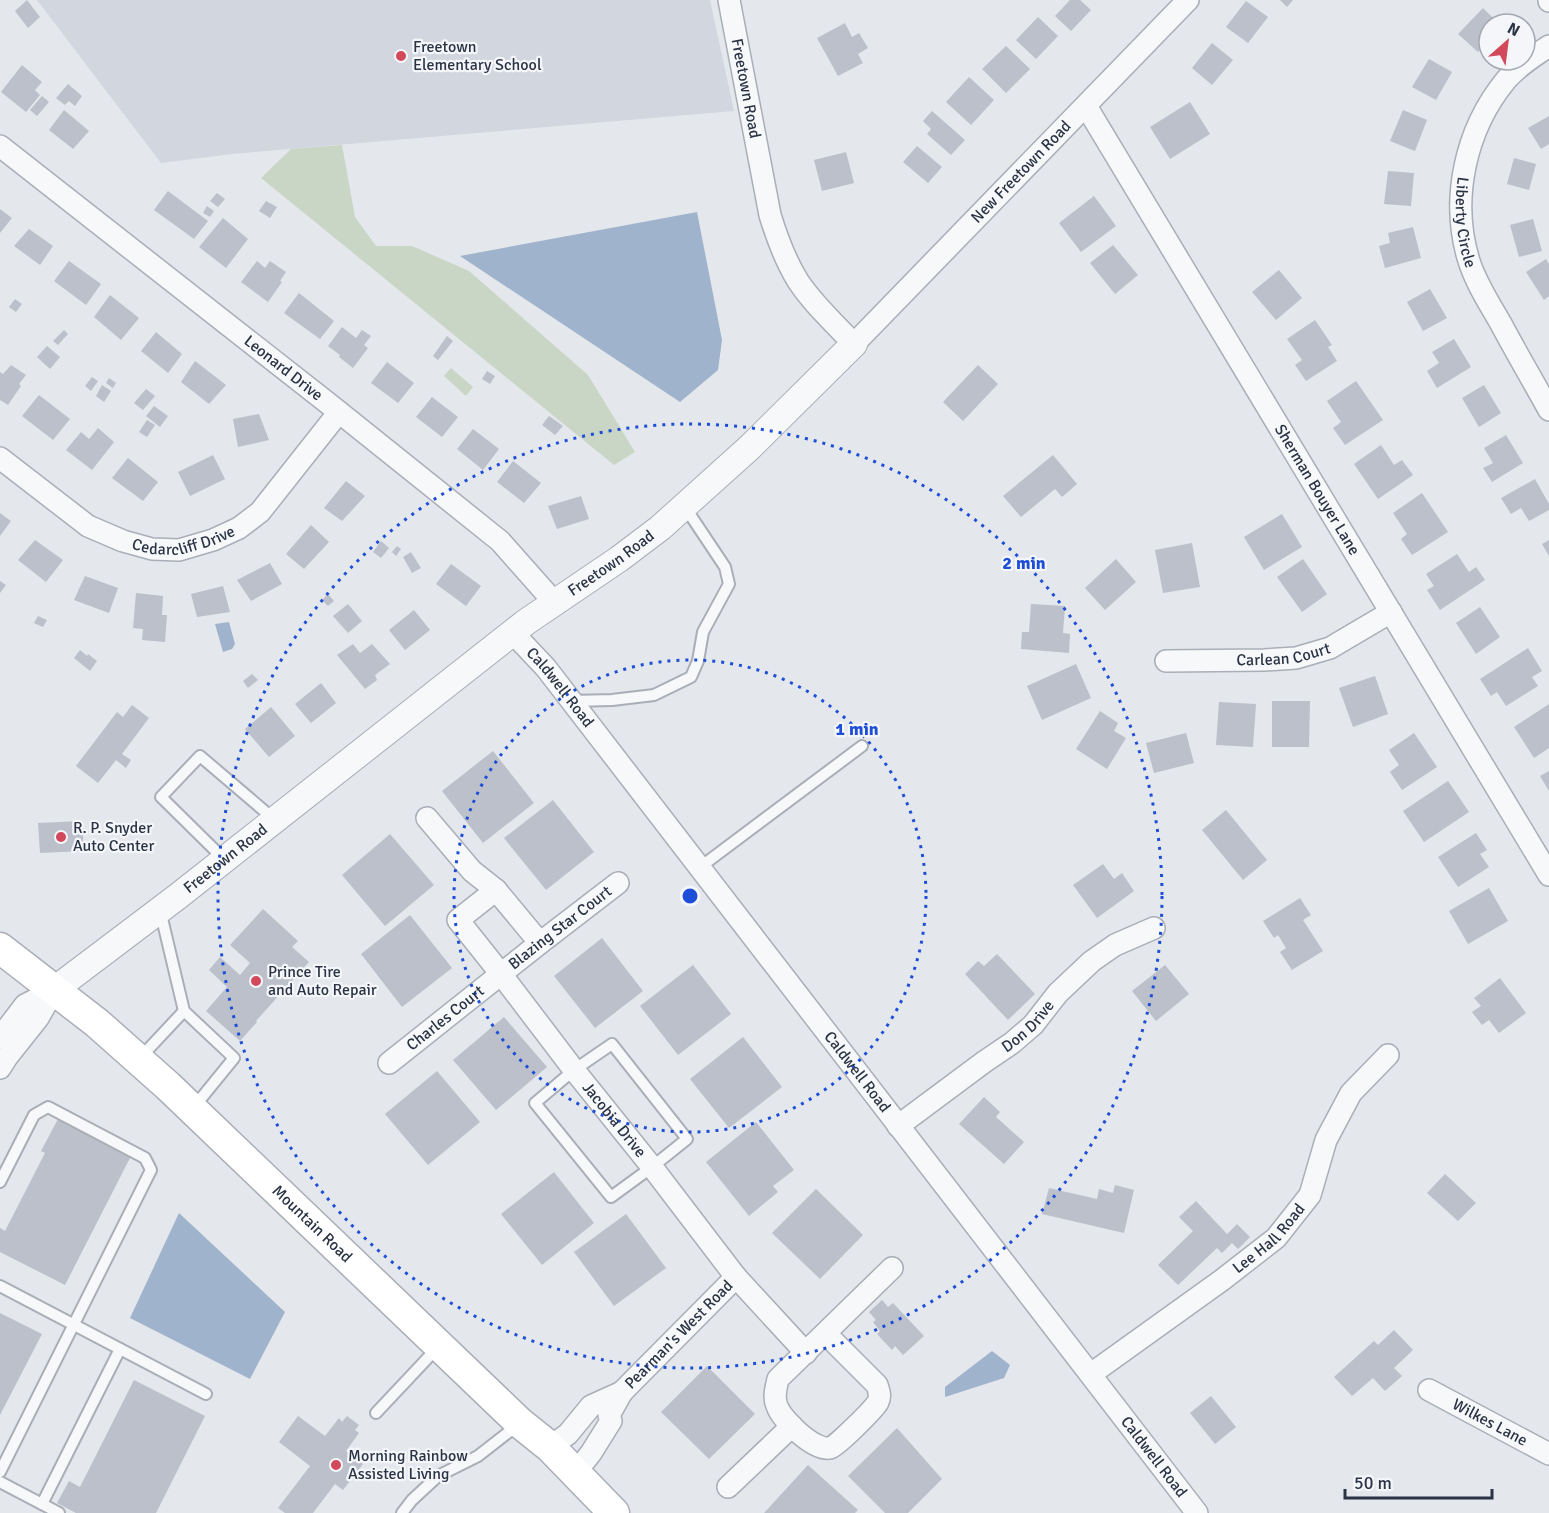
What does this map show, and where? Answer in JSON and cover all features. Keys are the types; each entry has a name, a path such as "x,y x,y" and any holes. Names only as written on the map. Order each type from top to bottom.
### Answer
{"main road":[{"name":"Mountain Road","path":"0,948 97,1023 139,1059 520,1423 550,1447 614,1513"}],"street":[{"name":"Freetown Road","path":"54,990 225,860 513,633 554,602 619,559 686,507 854,344 798,282 777,239 770,215 729,0"},
{"name":"New Freetown Road","path":"854,344 1188,0"},
{"name":"Liberty Circle","path":"1549,46 1526,61 1507,80 1485,110 1471,142 1463,176 1461,204 1462,231 1470,262 1480,287 1549,410"},
{"name":"Sherman Bouyer Lane","path":"1086,106 1549,875"},
{"name":"Leonard Drive","path":"0,147 500,541 554,602"},
{"name":"Cedarcliff Drive","path":"0,458 88,526 123,541 152,549 179,550 213,540 239,528 260,512 339,412"},
{"name":"Carlean Court","path":"1166,661 1296,658 1330,648 1391,612"},
{"name":"Caldwell Road","path":"513,633 546,668 1197,1513"},
{"path":"427,818 472,871 496,890 540,943"},
{"name":"Blazing Star Court","path":"501,974 618,883"},
{"name":"Jacobia Drive","path":"496,890 458,920 736,1277 806,1353"},
{"name":"Don Drive","path":"898,1126 1019,1037 1033,1025 1058,993 1092,961 1115,945 1154,928"},
{"name":"Charles Court","path":"388,1064 501,974"},
{"path":"0,1038 25,1005 54,990"},
{"path":"0,1068 39,1018 54,990"},
{"name":"Lee Hall Road","path":"1091,1374 1222,1280 1276,1238 1310,1195 1326,1140 1351,1093 1388,1055"},
{"path":"825,1334 877,1385 880,1394 877,1404 839,1443 830,1448 808,1440 777,1408 774,1394 778,1379 892,1268"},
{"name":"Pearman's West Road","path":"575,1473 591,1453 611,1420 609,1415 622,1392 736,1277"},
{"name":"Wilkes Lane","path":"1429,1390 1549,1454"},
{"name":"Pearman's West Road","path":"550,1447 568,1434 591,1406 622,1392"},
{"path":"729,1487 792,1426"}],"lane":[{"path":"571,701 612,700 654,695 691,677 698,661 703,632 729,584 725,567 686,507"},
{"path":"699,868 862,746"},
{"path":"225,860 161,797 200,756 275,820"},
{"path":"160,910 184,1011 234,1058 193,1109"},
{"path":"139,1059 184,1011"},
{"path":"612,1044 687,1139 652,1167 610,1197 535,1102 574,1070 612,1044"},
{"path":"0,1182 34,1115 48,1107 145,1158 151,1170 0,1472"},
{"path":"0,1286 206,1394"},
{"path":"376,1413 440,1346"},
{"path":"42,1504 120,1349"},
{"path":"402,1513 412,1500 438,1476 478,1456 520,1423"},
{"path":"0,1482 59,1513"}],"shaded area":[{"name":"Freetown Elementary School","path":"37,0 710,0 734,111 232,154 161,163"}],"green space":[{"path":"342,145 355,217 376,246 412,246 469,271 588,375 635,452 614,465 261,178 291,149"},
{"path":"451,368 473,387 466,396 444,376"}],"water":[{"path":"697,212 722,340 718,370 680,402 460,256"},
{"path":"229,622 235,644 232,649 223,652 215,624"},
{"path":"179,1213 285,1312 250,1379 130,1318"},
{"path":"992,1351 1010,1365 1004,1378 945,1397 945,1387"}],"building":[{"path":"27,0 40,17 28,28 15,11"},
{"path":"1070,0 1080,0 1091,10 1071,31 1055,16"},
{"path":"1280,0 1293,0 1287,7"},
{"path":"1246,1 1268,17 1248,43 1226,27"},
{"path":"1477,14 1477,51 1458,34"},
{"path":"1038,17 1058,36 1036,59 1016,40"},
{"path":"845,23 852,37 859,33 868,48 858,54 863,63 838,76 817,38"},
{"path":"1212,43 1233,60 1212,85 1192,68"},
{"path":"1006,46 1030,69 1006,93 982,69"},
{"path":"1429,59 1452,72 1436,100 1412,87"},
{"path":"22,65 42,82 35,90 40,95 26,112 1,92"},
{"path":"969,77 994,100 971,125 946,102"},
{"path":"68,84 82,96 75,106 69,101 65,105 56,98"},
{"path":"42,96 49,102 37,116 30,110"},
{"path":"1190,102 1210,134 1170,159 1150,127"},
{"path":"64,110 89,131 73,149 49,130"},
{"path":"1403,110 1427,120 1415,151 1390,141"},
{"path":"932,111 965,140 951,155 927,134 931,129 923,121"},
{"path":"1549,116 1549,144 1541,149 1528,128"},
{"path":"917,146 942,167 928,183 903,162"},
{"path":"846,152 854,183 822,191 814,160"},
{"path":"1514,158 1536,164 1529,190 1507,184"},
{"path":"1388,171 1414,173 1411,206 1384,204"},
{"path":"168,191 208,221 194,239 154,210"},
{"path":"217,193 225,199 218,207 210,201"},
{"path":"1094,196 1116,226 1081,252 1059,223"},
{"path":"266,201 277,207 270,218 259,211"},
{"path":"207,206 214,211 210,217 203,213"},
{"path":"0,209 12,218 0,233"},
{"path":"223,218 248,239 226,268 199,247"},
{"path":"1533,219 1542,251 1519,257 1510,225"},
{"path":"1413,227 1421,258 1385,268 1379,246 1390,243 1388,233"},
{"path":"29,229 53,246 40,265 14,246"},
{"path":"1113,245 1138,275 1115,294 1090,263"},
{"path":"1546,259 1549,264 1549,296 1544,300 1526,272"},
{"path":"69,261 101,284 86,305 54,281"},
{"path":"257,261 265,268 270,261 286,272 268,302 241,282"},
{"path":"1279,270 1302,298 1276,320 1252,292"},
{"path":"1430,289 1447,318 1423,331 1407,302"},
{"path":"299,293 334,321 320,339 284,313"},
{"path":"110,295 139,318 121,340 94,317"},
{"path":"15,299 22,304 16,312 9,307"},
{"path":"1315,320 1332,345 1328,347 1337,361 1306,381 1295,365 1302,360 1287,339"},
{"path":"342,327 356,338 362,330 371,336 364,345 368,348 353,368 328,346"},
{"path":"64,330 68,334 58,345 53,341"},
{"path":"156,332 182,354 168,373 141,351"},
{"path":"447,336 453,341 438,360 433,356"},
{"path":"1454,339 1471,367 1437,388 1427,371 1439,363 1432,352"},
{"path":"47,346 60,357 50,369 37,357"},
{"path":"195,361 226,385 209,404 181,382"},
{"path":"387,362 414,383 398,403 371,383"},
{"path":"11,365 26,375 8,405 0,400 0,372 3,374"},
{"path":"978,365 998,384 963,421 943,402"},
{"path":"487,371 495,376 490,384 482,379"},
{"path":"92,377 98,381 91,391 85,386"},
{"path":"109,378 116,383 113,388 106,383"},
{"path":"1356,381 1383,420 1345,445 1333,428 1341,422 1327,401"},
{"path":"102,385 111,391 104,402 96,396"},
{"path":"1484,385 1501,413 1479,427 1462,398"},
{"path":"146,389 155,396 143,410 134,403"},
{"path":"39,395 70,419 53,440 22,416"},
{"path":"432,397 458,417 442,437 416,417"},
{"path":"154,406 168,416 160,427 146,416"},
{"path":"259,414 269,440 238,447 233,419"},
{"path":"549,416 563,426 555,435 542,425"},
{"path":"147,420 155,425 147,437 139,432"},
{"path":"98,428 114,442 92,470 66,450 81,432 89,439"},
{"path":"473,429 499,449 483,470 457,449"},
{"path":"1506,435 1523,463 1492,482 1483,468 1493,463 1484,448"},
{"path":"1381,445 1394,465 1402,460 1413,475 1378,499 1354,464"},
{"path":"213,455 225,479 190,496 178,472"},
{"path":"1053,455 1077,484 1062,497 1055,489 1021,517 1003,496"},
{"path":"128,458 158,482 143,501 112,478"},
{"path":"513,461 541,483 524,503 497,482"},
{"path":"1535,479 1549,504 1549,510 1529,521 1521,508 1511,514 1501,498"},
{"path":"346,481 365,496 342,521 324,508"},
{"path":"1422,493 1448,532 1412,555 1401,539 1407,534 1393,513"},
{"path":"581,496 589,519 557,529 548,506"},
{"path":"0,513 11,521 0,536"},
{"path":"1282,514 1302,547 1264,570 1244,537"},
{"path":"311,525 329,542 304,569 286,554"},
{"path":"35,540 63,560 46,582 18,560"},
{"path":"1549,540 1549,556 1542,544"},
{"path":"381,541 389,548 381,558 373,552"},
{"path":"1192,543 1200,587 1163,593 1155,550"},
{"path":"397,546 401,549 396,556 392,552"},
{"path":"411,552 421,568 412,573 403,557"},
{"path":"1457,554 1469,572 1476,567 1485,580 1440,610 1427,590 1434,586 1426,574"},
{"path":"1116,559 1136,582 1105,610 1085,588"},
{"path":"1303,559 1327,594 1302,612 1277,577"},
{"path":"270,563 282,584 251,601 237,580"},
{"path":"451,564 481,586 466,606 436,584"},
{"path":"85,576 118,588 109,613 74,600"},
{"path":"0,581 6,585 0,593"},
{"path":"223,586 230,612 197,617 191,594"},
{"path":"136,593 163,596 162,615 167,615 165,642 142,640 143,629 133,628"},
{"path":"328,594 334,601 328,606 322,600"},
{"path":"348,604 362,621 348,633 333,616"},
{"path":"1031,604 1065,606 1063,633 1070,634 1069,653 1021,649 1022,632 1029,632"},
{"path":"1480,607 1500,637 1476,654 1456,623"},
{"path":"414,610 430,630 405,650 389,630"},
{"path":"38,616 47,620 43,627 34,623"},
{"path":"353,644 360,653 372,644 390,664 375,675 377,680 365,689 337,655"},
{"path":"1528,648 1542,671 1532,677 1538,686 1506,706 1497,692 1491,696 1480,679"},
{"path":"80,650 97,661 90,671 74,658"},
{"path":"1076,664 1091,698 1042,720 1027,686"},
{"path":"252,674 258,680 248,688 243,681"},
{"path":"1375,676 1388,714 1353,727 1339,688"},
{"path":"321,683 336,703 311,723 295,704"},
{"path":"1272,701 1310,701 1309,747 1272,747"},
{"path":"1219,702 1256,704 1253,747 1216,745"},
{"path":"1549,704 1549,748 1534,758 1514,727"},
{"path":"132,705 149,718 122,754 131,760 126,768 116,760 98,783 76,766 117,712 123,717"},
{"path":"271,707 295,736 269,757 245,729"},
{"path":"1100,711 1118,723 1114,731 1126,738 1107,769 1076,749"},
{"path":"1186,733 1194,763 1154,773 1146,743"},
{"path":"1414,733 1437,767 1402,790 1390,772 1399,765 1389,750"},
{"path":"493,751 534,803 483,843 442,791"},
{"path":"1549,771 1549,791 1540,776"},
{"path":"1448,781 1469,812 1424,842 1403,811"},
{"path":"553,800 594,852 546,890 504,838"},
{"path":"1226,810 1267,860 1243,880 1202,830"},
{"name":"R. P. Snyder Auto Center","path":"82,821 84,851 40,853 38,823"},
{"path":"1476,833 1487,850 1480,854 1489,867 1458,887 1438,857"},
{"path":"390,834 434,885 385,926 342,875"},
{"path":"1103,864 1114,879 1122,873 1134,891 1097,918 1073,885"},
{"path":"1489,888 1508,921 1468,944 1449,911"},
{"path":"1300,898 1311,915 1303,920 1323,951 1292,970 1280,952 1286,948 1278,935 1274,938 1263,921"},
{"name":"Prince Tire and Auto Repair","path":"263,909 298,941 292,947 309,962 240,1041 206,1011 227,987 209,970 220,957 240,975 250,963 230,945"},
{"path":"410,915 452,968 402,1007 361,954"},
{"path":"602,938 643,991 595,1028 554,976"},
{"path":"997,954 1035,994 1008,1020 965,974 978,961 984,966"},
{"path":"693,965 731,1014 678,1055 640,1006"},
{"path":"1165,965 1189,994 1156,1021 1132,991"},
{"path":"1500,978 1526,1013 1499,1033 1489,1020 1482,1025 1472,1012 1481,1006 1474,998"},
{"path":"504,1017 547,1067 496,1110 453,1060"},
{"path":"743,1037 782,1087 729,1128 690,1079"},
{"path":"437,1071 480,1122 428,1165 385,1114"},
{"path":"984,1097 1000,1112 996,1117 1024,1142 1004,1164 959,1124"},
{"path":"58,1119 131,1156 65,1285 0,1252 0,1228 5,1231 45,1153 41,1151"},
{"path":"756,1122 794,1170 773,1186 778,1192 749,1216 706,1162"},
{"path":"554,1172 594,1223 542,1265 501,1214"},
{"path":"1445,1174 1476,1203 1458,1221 1427,1193"},
{"path":"1115,1185 1134,1190 1124,1233 1042,1214 1049,1188 1097,1199 1099,1189 1113,1193"},
{"path":"816,1189 863,1235 820,1279 772,1233"},
{"path":"1196,1201 1227,1234 1237,1224 1250,1237 1238,1249 1232,1243 1222,1253 1217,1248 1178,1285 1158,1265 1193,1231 1179,1217"},
{"path":"626,1214 666,1268 614,1306 574,1252"},
{"path":"882,1300 888,1307 893,1303 924,1336 903,1355 895,1346 892,1350 877,1334 880,1331 873,1322 876,1320 869,1312"},
{"path":"0,1313 42,1334 0,1415"},
{"path":"1394,1330 1413,1350 1394,1368 1402,1376 1385,1391 1373,1378 1352,1396 1334,1377 1374,1341 1378,1345"},
{"path":"707,1366 755,1414 709,1459 661,1412"},
{"path":"134,1380 205,1416 156,1513 76,1513 57,1503 69,1481 80,1487"},
{"path":"1211,1396 1236,1427 1215,1444 1190,1413"},
{"name":"Morning Rainbow Assisted Living","path":"298,1416 325,1436 339,1418 342,1422 347,1416 359,1425 355,1430 359,1433 346,1451 363,1464 343,1490 335,1484 313,1513 285,1513 278,1508 310,1466 279,1442"},
{"path":"897,1428 942,1479 908,1513 885,1513 848,1476"},
{"path":"808,1465 858,1510 855,1513 764,1513"}],"place":[{"name":"Freetown Elementary School","path":"401,56"},
{"name":"R. P. Snyder Auto Center","path":"61,837"},
{"name":"Prince Tire and Auto Repair","path":"256,981"},
{"name":"Morning Rainbow Assisted Living","path":"336,1465"}]}
